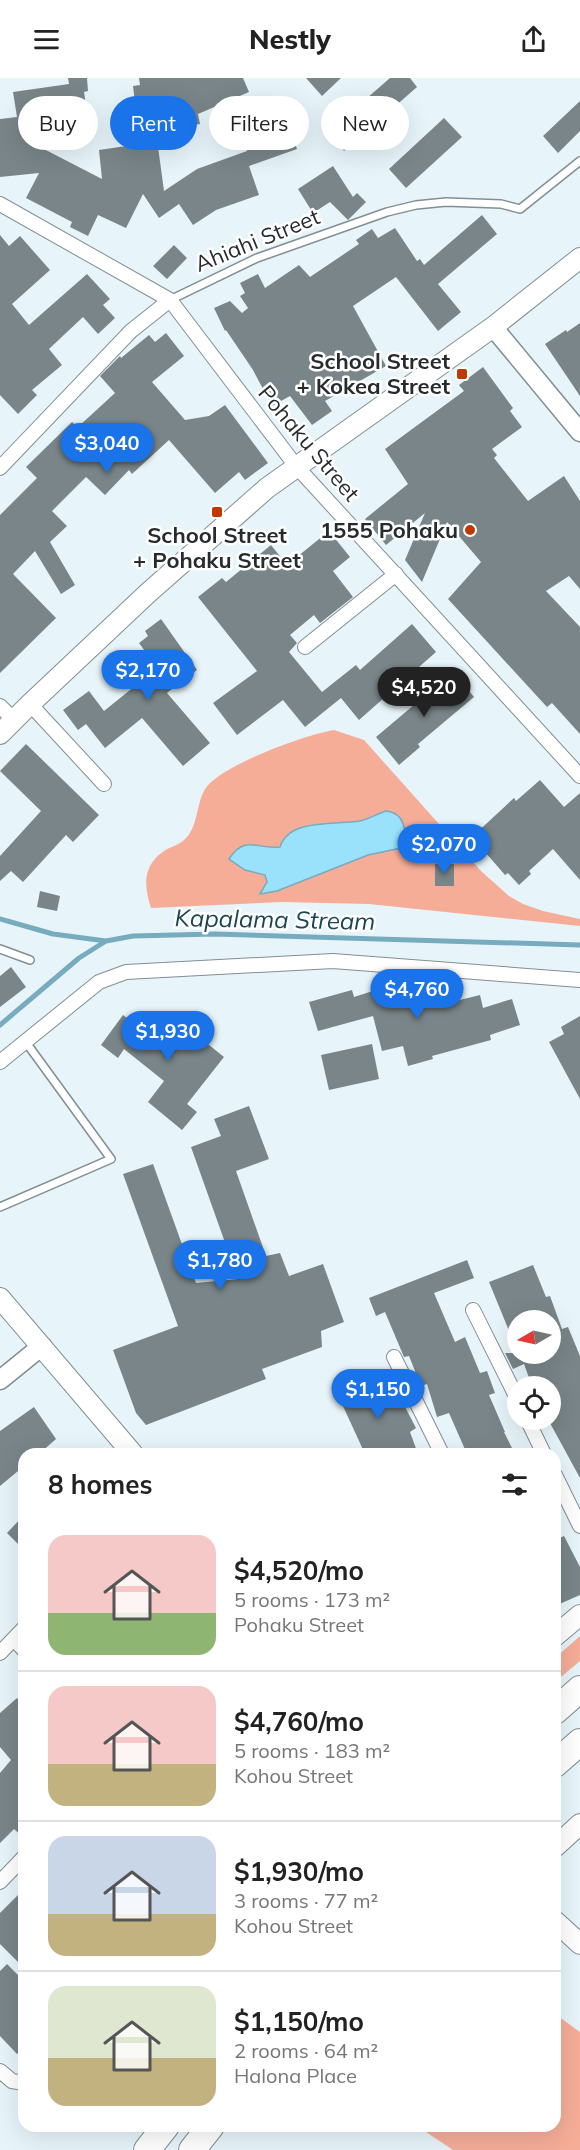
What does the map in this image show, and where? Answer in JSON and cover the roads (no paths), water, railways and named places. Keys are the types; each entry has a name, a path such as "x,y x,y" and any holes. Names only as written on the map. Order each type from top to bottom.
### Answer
{"highway":[{"path":"561,1706 580,1689"},
{"path":"561,1759 580,1742"},
{"path":"147,2150 161,2132"},
{"path":"192,2150 207,2132"}],"main road":[{"path":"0,734 7,713 30,704 148,593 267,488 493,327 580,258"},
{"path":"0,1298 128,1448"},
{"path":"561,1631 580,1615"},
{"path":"561,1841 580,1824"},
{"path":"561,1927 580,1944"}],"street":[{"name":"Pohaku Street","path":"0,204 170,300 296,466 580,776"},
{"name":"Ahiahi Street","path":"0,468 131,331 170,300"},
{"path":"493,327 580,432"},
{"path":"305,647 396,574"},
{"path":"30,704 104,784"},
{"path":"0,1062 99,982 126,972 333,961 580,981"},
{"path":"473,1310 507,1378"},
{"path":"0,1380 42,1346"},
{"path":"393,1357 439,1448"},
{"path":"532,1430 541,1448"},
{"path":"561,1487 580,1526"},
{"path":"0,1653 18,1635"},
{"path":"14,1639 18,1643"},
{"path":"0,1882 18,1863"},
{"path":"0,2071 12,2081 18,2082"}],"lane":[{"name":"Ahiahi Street","path":"170,300 257,258 416,204 446,202 501,204 520,209 580,161"},
{"path":"0,949 30,960"},
{"path":"0,1207 111,1159 25,1041"}],"water":[{"path":"386,811 401,819 404,836 401,848 368,855 277,891 260,894 267,882 265,875 245,870 229,859 235,851 246,845 280,847 293,831 303,827 360,821"}],"waterway":[{"path":"0,919 53,934 106,941"},
{"name":"Kapalama Stream","path":"0,1025 79,958 106,941 133,936 215,934 580,945"}],"place":[{"name":"School Street + Kokea Street","path":"462,374"},
{"name":"School Street + Pohaku Street","path":"217,512"},
{"name":"1555 Pohaku","path":"470,530"}]}
